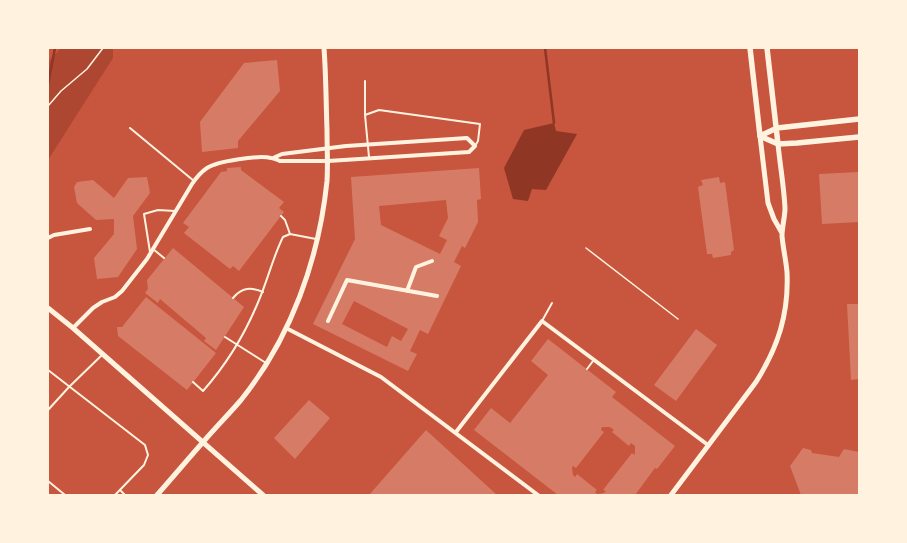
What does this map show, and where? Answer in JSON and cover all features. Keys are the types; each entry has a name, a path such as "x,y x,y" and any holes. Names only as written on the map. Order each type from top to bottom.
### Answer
{"main road":[{"path":"750,48 760,136"},
{"path":"767,48 778,144"},
{"path":"760,136 777,128 859,119"},
{"path":"760,136 778,144 859,137"}],"street":[{"path":"157,495 241,400 266,363 286,328 299,297 318,239 323,210 328,161 324,48"},
{"path":"760,136 768,203 782,234"},
{"path":"74,328 93,308 122,292 150,254 194,181 204,170 215,164 261,157 273,158 280,161 369,159 469,152 475,146 467,138 327,149 282,154 273,158"},
{"path":"671,495 756,382 776,346 783,325 786,308 787,271 782,234 785,207 778,144"},
{"path":"48,238 54,235 90,229"},
{"path":"407,291 416,267 432,261"},
{"path":"328,321 347,280 437,296"},
{"path":"48,308 74,328 263,495"},
{"path":"456,432 542,320 708,445"},
{"path":"286,328 381,377 538,495"}],"lane":[{"path":"365,81 365,115 369,159"},
{"path":"365,115 379,110 480,124 478,141 475,146"},
{"path":"130,128 194,181"},
{"path":"150,254 144,214 158,210 176,211"},
{"path":"281,216 285,220 290,234"},
{"path":"193,382 203,391 219,371 237,344 263,292 283,237 290,234 318,239"},
{"path":"153,249 164,258"},
{"path":"233,298 238,292 247,288 256,289 263,292"},
{"path":"542,320 552,303"},
{"path":"225,337 266,363"},
{"path":"48,410 103,354"},
{"path":"587,369 594,360"},
{"path":"48,370 145,445 148,455 144,465 115,495"},
{"path":"48,481 65,495"},
{"path":"120,490 126,495"}],"path":[{"path":"48,106 61,91 87,69 103,48"},
{"path":"586,248 678,319"}],"shaded area":[{"path":"61,48 113,48 113,58 48,160 48,62"},
{"path":"554,123 556,131 577,134 546,190 532,189 528,201 513,199 504,168 524,130"}],"building":[{"path":"277,60 280,91 238,141 238,148 202,152 200,122 244,63"},
{"path":"241,167 241,170 284,202 279,208 284,212 239,271 233,266 230,269 184,233 189,227 183,223 221,172 227,171 227,168"},
{"path":"479,168 481,199 477,200 478,222 465,248 462,246 454,262 461,266 428,334 420,330 410,351 417,354 408,371 313,324 355,239 351,177","holes":["446,200 448,218 439,236 447,240 440,254 381,225 379,206","354,301 408,329 401,341 392,336 387,347 342,324"]},
{"path":"859,172 859,222 822,224 819,174"},
{"path":"147,177 150,193 133,216 137,249 118,277 97,279 94,258 114,234 114,219 96,220 77,203 74,187 77,182 93,180 114,198 128,178"},
{"path":"719,177 720,183 725,182 734,250 731,252 731,255 713,258 712,254 707,254 698,187 703,185 701,180"},
{"path":"173,248 244,307 216,350 204,341 206,338 160,299 158,303 145,293 148,289 147,280"},
{"path":"146,297 216,353 187,390 118,336 117,327 122,327"},
{"path":"847,304 859,304 859,379 851,380"},
{"path":"696,329 717,345 676,401 654,385"},
{"path":"548,339 616,392 612,397 675,446 657,469 655,468 635,495 558,495 474,430 491,408 510,423 548,375 531,361","holes":["602,427 610,427 614,430 612,432 629,446 631,443 635,446 635,453 634,455 632,453 603,490 606,491 604,493 597,494 595,492 597,490 577,474 575,477 573,475 572,468 573,466 576,468 604,432 601,430"]},
{"path":"309,400 330,418 295,459 274,438"},
{"path":"426,430 497,495 369,495"},
{"path":"803,448 811,450 812,453 839,457 844,449 859,452 859,495 801,495 790,466"}],"waterway":[{"path":"48,84 55,48"},
{"path":"545,48 554,123"}]}
